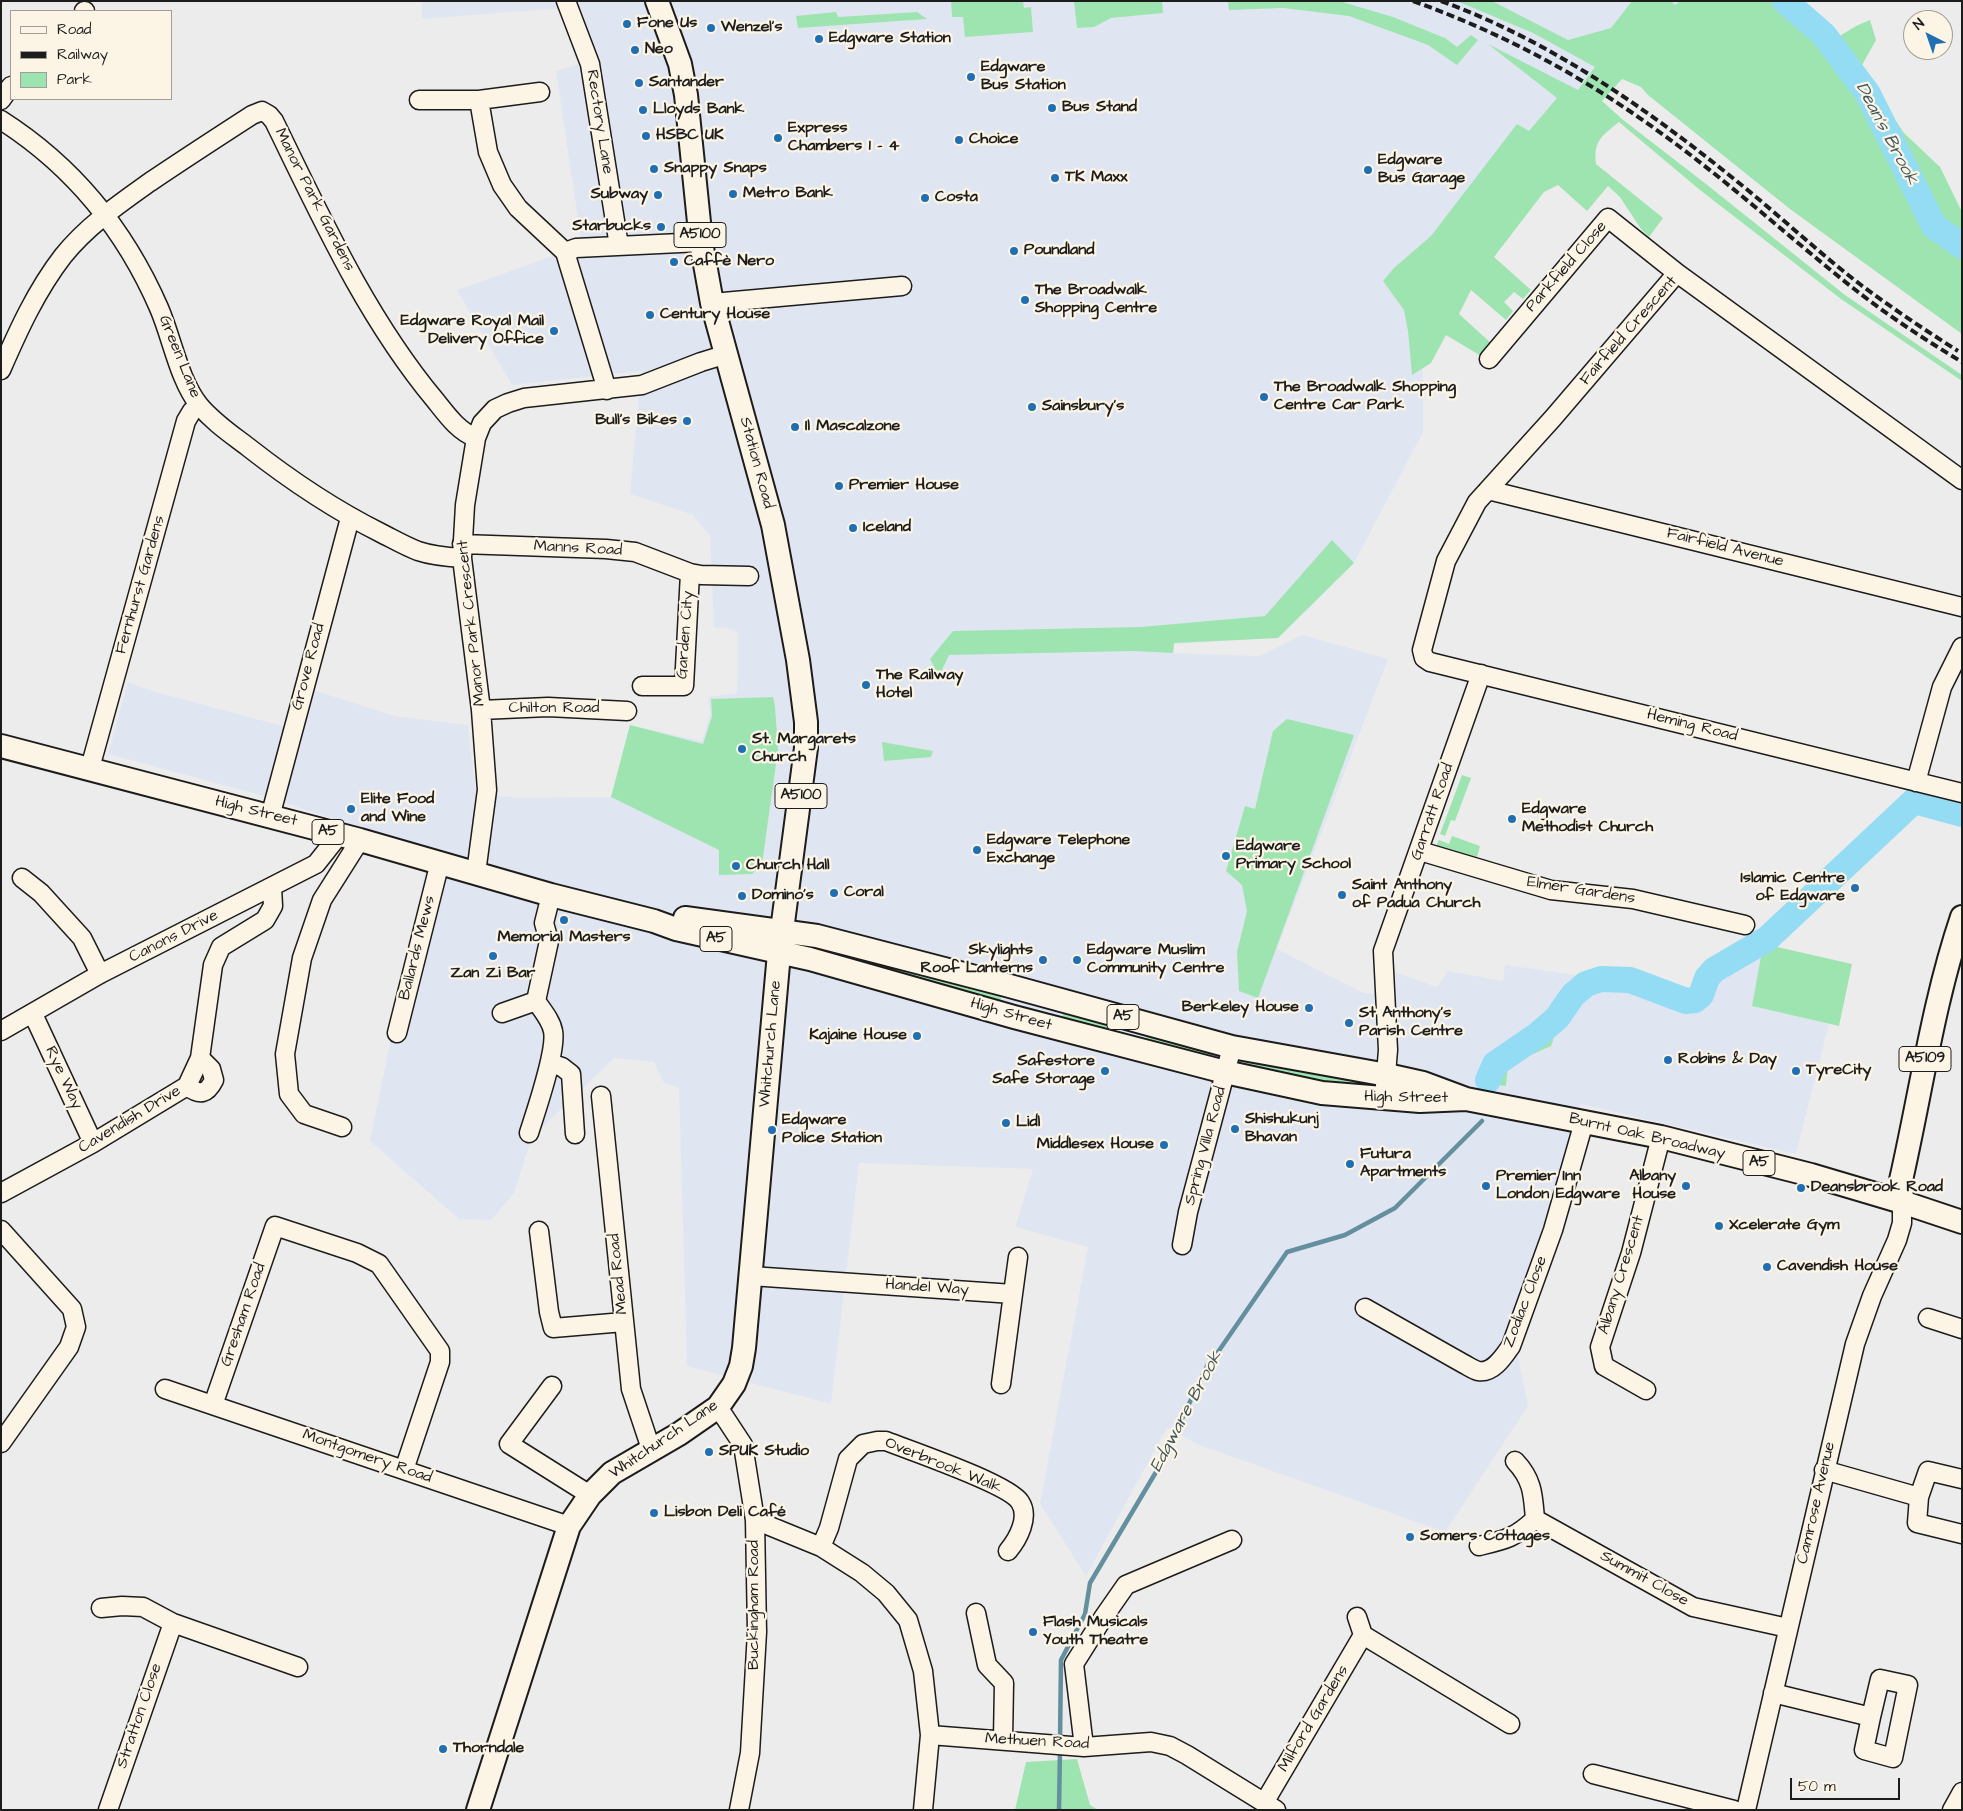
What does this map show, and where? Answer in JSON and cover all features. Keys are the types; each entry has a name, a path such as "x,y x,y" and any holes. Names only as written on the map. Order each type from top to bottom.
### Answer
{"main road":[{"name":"Station Road","path":"657,1 680,64 686,94 700,242 712,303 773,525 798,660 806,722 806,748 780,942"},
{"name":"High Street","path":"1,746 349,837 551,895 654,921 677,917 780,942 810,959 1014,1017 1225,1072 1310,1092 1420,1101 1466,1099"},
{"name":"A5109","path":"1902,1202 1901,1180 1932,1027 1943,980 1962,917"},
{"name":"High Street","path":"780,942 816,936 1081,1004 1232,1047 1423,1083 1466,1099"},
{"name":"Whitchurch Lane","path":"478,1810 569,1526 590,1495 612,1472 679,1434 718,1407 734,1384 742,1366 780,942"},
{"name":"Burnt Oak Broadway","path":"1466,1099 1661,1137 1902,1202"},
{"name":"A5","path":"1902,1202 1962,1222"}],"street":[{"name":"Rectory Lane","path":"566,1 590,64 619,246"},
{"path":"1,100 10,87"},
{"path":"419,100 479,100 540,92"},
{"path":"479,100 480,117 488,152 502,185 518,208 565,252 607,390"},
{"name":"Manor Park Gardens","path":"105,214 252,115 262,111 269,115 329,233 391,342 420,382 454,423 466,434 476,438"},
{"name":"Green Lane","path":"1,120 30,139 56,161 105,214 140,270 159,308 187,385 199,405 216,422 310,494 350,518 416,550 438,556 462,551"},
{"path":"1,370 39,291 64,256 105,214"},
{"name":"Parkfield Close","path":"1489,359 1608,218 1677,272"},
{"path":"565,252 576,248 700,242"},
{"name":"Fairfield Crescent","path":"1424,658 1422,650 1446,561 1478,502 1554,418 1677,272 1962,480"},
{"path":"712,303 902,286"},
{"name":"Manor Park Crescent","path":"476,873 487,790 481,710 462,551 465,505 476,438 482,423 495,409 508,402 524,398 607,390 642,384 727,354"},
{"name":"Fernhurst Gardens","path":"90,768 186,421 192,411 199,405"},
{"name":"Fairfield Avenue","path":"1488,490 1962,607"},
{"name":"Grove Road","path":"270,817 350,518"},
{"name":"Manns Road","path":"462,551 606,549 635,552 690,573"},
{"name":"Garden City","path":"642,686 684,686 690,573 749,576"},
{"path":"1916,782 1942,687 1962,647"},
{"name":"Heming Road","path":"1424,658 1430,662 1962,793"},
{"name":"Garratt Road","path":"1383,1099 1388,1050 1383,951 1420,851 1481,674"},
{"name":"Chilton Road","path":"481,710 548,707 627,711"},
{"path":"342,1127 304,1114 289,1094 285,1054 302,958 322,900 349,837"},
{"name":"Canons Drive","path":"1,1031 100,974 316,864 349,837"},
{"name":"Elmer Gardens","path":"1420,851 1551,890 1633,899 1745,925"},
{"name":"Ballards Mews","path":"397,1033 440,862"},
{"path":"22,878 41,893 82,938 100,974"},
{"name":"Cavendish Drive","path":"1,1193 93,1143 187,1086 200,1058 213,965 221,947 265,920 273,906 272,887"},
{"path":"530,1132 550,1064 554,1033 551,1023 536,1001 549,941 544,923 551,895"},
{"path":"502,1013 536,1001"},
{"name":"Rye Way","path":"33,1014 93,1143"},
{"name":"Spring Villa Road","path":"1182,1246 1188,1212 1232,1047"},
{"path":"550,1064 562,1066 571,1074 575,1134"},
{"name":"Mead Road","path":"602,1096 631,1389 651,1449"},
{"name":"Zodiac Close","path":"1365,1308 1479,1371 1489,1370 1502,1359 1511,1346 1553,1230 1584,1122"},
{"name":"Albany Crescent","path":"1646,1390 1604,1366 1600,1347 1631,1253 1661,1137"},
{"name":"Camrose Avenue","path":"1746,1810 1855,1344 1872,1296 1897,1240 1902,1222 1902,1202"},
{"name":"Gresham Road","path":"213,1404 275,1226 357,1253 379,1264 440,1351 440,1362 404,1470"},
{"path":"1,1230 72,1309 76,1327 69,1347 1,1443"},
{"path":"539,1231 548,1312 553,1328 624,1322"},
{"path":"1001,1384 1018,1256"},
{"name":"Handel Way","path":"751,1276 1014,1294"},
{"path":"1928,1318 1962,1329"},
{"path":"552,1386 509,1444 590,1495"},
{"name":"Montgomery Road","path":"165,1389 569,1526"},
{"name":"Buckingham Road","path":"718,1407 743,1445 755,1520 757,1642 750,1753 739,1810"},
{"name":"Overbrook Walk","path":"821,1547 829,1528 848,1459 862,1444 877,1440 886,1441 981,1478 1020,1500 1023,1510 1023,1523 1020,1534 1008,1551"},
{"path":"1479,1546 1500,1541 1520,1533 1535,1519 1532,1489 1528,1476 1515,1461"},
{"path":"1824,1470 1919,1497"},
{"path":"1962,1479 1928,1470 1919,1497 1917,1523 1962,1534"},
{"name":"Summit Close","path":"1535,1519 1693,1607 1788,1628"},
{"path":"755,1520 821,1547 862,1573 886,1593 908,1620 923,1670 930,1735 923,1810"},
{"path":"1084,1747 1074,1664 1126,1585 1232,1540"},
{"path":"101,1608 122,1606 143,1608 173,1622 298,1666"},
{"path":"976,1613 987,1665 1004,1683 1003,1740"},
{"path":"1358,1617 1363,1635 1510,1724"},
{"name":"Stratton Close","path":"108,1810 173,1622"},
{"name":"Milford Gardens","path":"1270,1806 1363,1635"},
{"path":"1773,1693 1870,1717"},
{"name":"Methuen Road","path":"930,1735 1084,1747 1151,1742 1170,1746 1270,1806"},
{"path":"1593,1774 1734,1810"},
{"path":"1952,1810 1962,1792"}],"shaded area":[{"path":"422,1 560,1 563,8 422,19"},
{"path":"568,1 1680,1 1664,15 1423,280 1423,432 1354,563 1278,638 1174,644 1173,653 1260,656 1302,635 1388,659 1277,949 1363,993 1388,995 1388,970 1437,987 1448,971 1503,981 1505,965 1576,975 1690,1009 1702,1002 1721,974 1764,945 1752,1006 1829,1024 1796,1154 1580,1104 1518,1356 1528,1406 1445,1532 1199,1445 1167,1428 1086,1576 1040,1504 1088,1247 1015,1227 1033,1169 859,1163 831,1404 687,1366 679,1088 664,1083 654,1062 614,1058 532,1137 514,1193 491,1220 459,1219 370,1141 429,851 264,796 108,754 128,682 152,691 290,728 301,686 394,716 468,725 476,794 520,798 611,797 630,725 702,741 710,714 708,697 737,693 738,633 727,628 714,627 710,536 693,515 630,494 641,371 512,385 457,290 550,257 581,239 556,71 590,61"}],"green space":[{"path":"951,1 1023,1 1024,8 1031,7 1033,32 965,37 963,17 952,17"},
{"path":"1074,1 1162,1 1163,13 1111,18 1094,27 1077,28"},
{"path":"1228,1 1339,1 1393,17 1445,38 1457,47 1471,35 1478,40 1457,65 1428,45 1349,16 1283,8 1229,10"},
{"path":"1457,1 1492,1 1568,40 1611,28 1632,1 1671,1 1675,5 1680,1 1796,1 1833,40 1870,20 1876,40 1862,65 1879,96 1904,133 1940,167 1962,212 1962,334 1790,209 1648,95 1641,87 1622,79 1602,101 1622,119 1845,295 1962,375 1962,381 1841,299 1700,190 1619,122 1600,139 1596,149 1596,164 1663,218 1649,237 1641,229 1620,197 1608,186 1587,211 1558,185 1544,192 1494,257 1531,290 1523,299 1514,292 1504,302 1513,311 1506,320 1471,290 1459,314 1492,344 1481,356 1446,335 1431,363 1412,375 1404,310 1383,281 1394,268 1431,236 1517,124 1529,131 1557,98 1488,44 1578,90 1595,67 1533,33"},
{"path":"836,12 838,17 917,12 927,19 798,28 796,16"},
{"path":"1332,540 1354,563 1278,638 1174,643 1173,653 1133,651 949,655 939,676 930,659 953,631 1141,627 1265,616"},
{"path":"773,697 778,750 761,871 754,871 753,874 719,875 719,850 611,797 630,725 703,744 712,716 711,699"},
{"path":"1287,719 1354,735 1258,998 1239,991 1237,952 1247,911 1242,885 1226,871 1245,806 1255,809 1273,731"},
{"path":"882,742 933,751 931,757 884,761"},
{"path":"1462,775 1471,778 1455,821 1451,820 1445,836 1440,834"},
{"path":"1913,795 1919,796 1867,849 1863,847 1830,879 1785,929 1764,944 1852,964 1839,1026 1752,1006 1763,945 1721,974 1702,1002 1691,1009 1604,987 1579,1001 1561,1017 1551,1046 1531,1055 1520,1052 1508,1064 1506,1086 1479,1083 1487,1068 1547,1017 1564,994 1599,973 1694,997 1705,970 1773,927 1794,909 1832,863 1874,831"},
{"path":"1452,836 1480,846 1477,857 1436,846 1439,840 1449,844"},
{"path":"847,951 1002,993 1000,1002 845,959"},
{"path":"1064,1010 1114,1023 1112,1031 1062,1018"},
{"path":"1148,1033 1214,1050 1212,1057 1146,1040"},
{"path":"1247,1057 1370,1081 1368,1088 1307,1078 1245,1065"},
{"path":"1077,1759 1090,1805 1098,1810 1015,1810 1026,1762"}],"waterway":[{"name":"Dean's Brook","path":"1785,1 1824,35 1868,94 1934,226 1962,246"},
{"name":"Edgware Brook","path":"1488,1080 1495,1064 1536,1036 1557,1018 1573,995 1586,984 1601,979 1630,980 1686,1001 1695,1000 1701,995 1707,978 1714,970 1767,939 1914,801 1962,814"},
{"name":"Edgware Brook","path":"1060,1741 1061,1660 1085,1614 1090,1583 1159,1467 1208,1364 1287,1252 1345,1235 1395,1208 1482,1121"},
{"name":"Edgware Brook","path":"1059,1810 1060,1749"}],"railway":[{"path":"1413,1 1512,43 1575,76 1605,95 1689,154 1866,298 1962,362"},
{"path":"1441,1 1482,17 1521,36 1560,57 1634,104 1670,129 1739,183 1861,285 1958,351"}],"place":[{"name":"Fone Us","path":"627,24"},
{"name":"Wenzel's","path":"711,28"},
{"name":"Edgware Station","path":"819,39"},
{"name":"Neo","path":"635,50"},
{"name":"Edgware Bus Station","path":"971,77"},
{"name":"Santander","path":"639,83"},
{"name":"Bus Stand","path":"1052,108"},
{"name":"Lloyds Bank","path":"643,110"},
{"name":"HSBC UK","path":"646,136"},
{"name":"Express Chambers 1 - 4","path":"778,138"},
{"name":"Choice","path":"959,140"},
{"name":"Snappy Snaps","path":"654,169"},
{"name":"Edgware Bus Garage","path":"1368,170"},
{"name":"TK Maxx","path":"1055,178"},
{"name":"Metro Bank","path":"733,194"},
{"name":"Subway","path":"658,195"},
{"name":"Costa","path":"925,198"},
{"name":"Starbucks","path":"661,227"},
{"name":"Poundland","path":"1014,251"},
{"name":"Caffè Nero","path":"674,262"},
{"name":"The Broadwalk Shopping Centre","path":"1025,300"},
{"name":"Century House","path":"650,315"},
{"name":"Edgware Royal Mail Delivery Office","path":"554,331"},
{"name":"The Broadwalk Shopping Centre Car Park","path":"1264,397"},
{"name":"Sainsbury's","path":"1032,407"},
{"name":"Bull's Bikes","path":"687,421"},
{"name":"Il Mascalzone","path":"795,427"},
{"name":"Premier House","path":"839,486"},
{"name":"Iceland","path":"853,528"},
{"name":"The Railway Hotel","path":"866,685"},
{"name":"St. Margarets Church","path":"742,749"},
{"name":"Elite Food and Wine","path":"351,809"},
{"name":"Edgware Methodist Church","path":"1512,819"},
{"name":"Edgware Telephone Exchange","path":"977,850"},
{"name":"Edgware Primary School","path":"1226,856"},
{"name":"Church Hall","path":"736,866"},
{"name":"Islamic Centre of Edgware","path":"1855,888"},
{"name":"Coral","path":"834,893"},
{"name":"Saint Anthony of Padua Church","path":"1342,895"},
{"name":"Domino's","path":"742,896"},
{"name":"Memorial Masters","path":"564,920"},
{"name":"Zan Zi Bar","path":"493,956"},
{"name":"Skylights Roof Lanterns","path":"1043,960"},
{"name":"Edgware Muslim Community Centre","path":"1077,960"},
{"name":"Berkeley House","path":"1309,1008"},
{"name":"St Anthony's Parish Centre","path":"1349,1023"},
{"name":"Kajaine House","path":"917,1036"},
{"name":"Robins & Day","path":"1668,1060"},
{"name":"Safestore Safe Storage","path":"1105,1071"},
{"name":"TyreCity","path":"1796,1071"},
{"name":"Lidl","path":"1006,1123"},
{"name":"Shishukunj Bhavan","path":"1235,1129"},
{"name":"Edgware Police Station","path":"772,1130"},
{"name":"Middlesex House","path":"1164,1145"},
{"name":"Futura Apartments","path":"1350,1164"},
{"name":"Premier Inn London Edgware","path":"1486,1186"},
{"name":"Albany House","path":"1686,1186"},
{"name":"Deansbrook Road","path":"1801,1188"},
{"name":"Xcelerate Gym","path":"1719,1226"},
{"name":"Cavendish House","path":"1767,1267"},
{"name":"SPUK Studio","path":"709,1452"},
{"name":"Lisbon Deli Café","path":"654,1513"},
{"name":"Somers Cottages","path":"1410,1537"},
{"name":"Flash Musicals Youth Theatre","path":"1033,1632"},
{"name":"Thorndale","path":"443,1749"}]}
